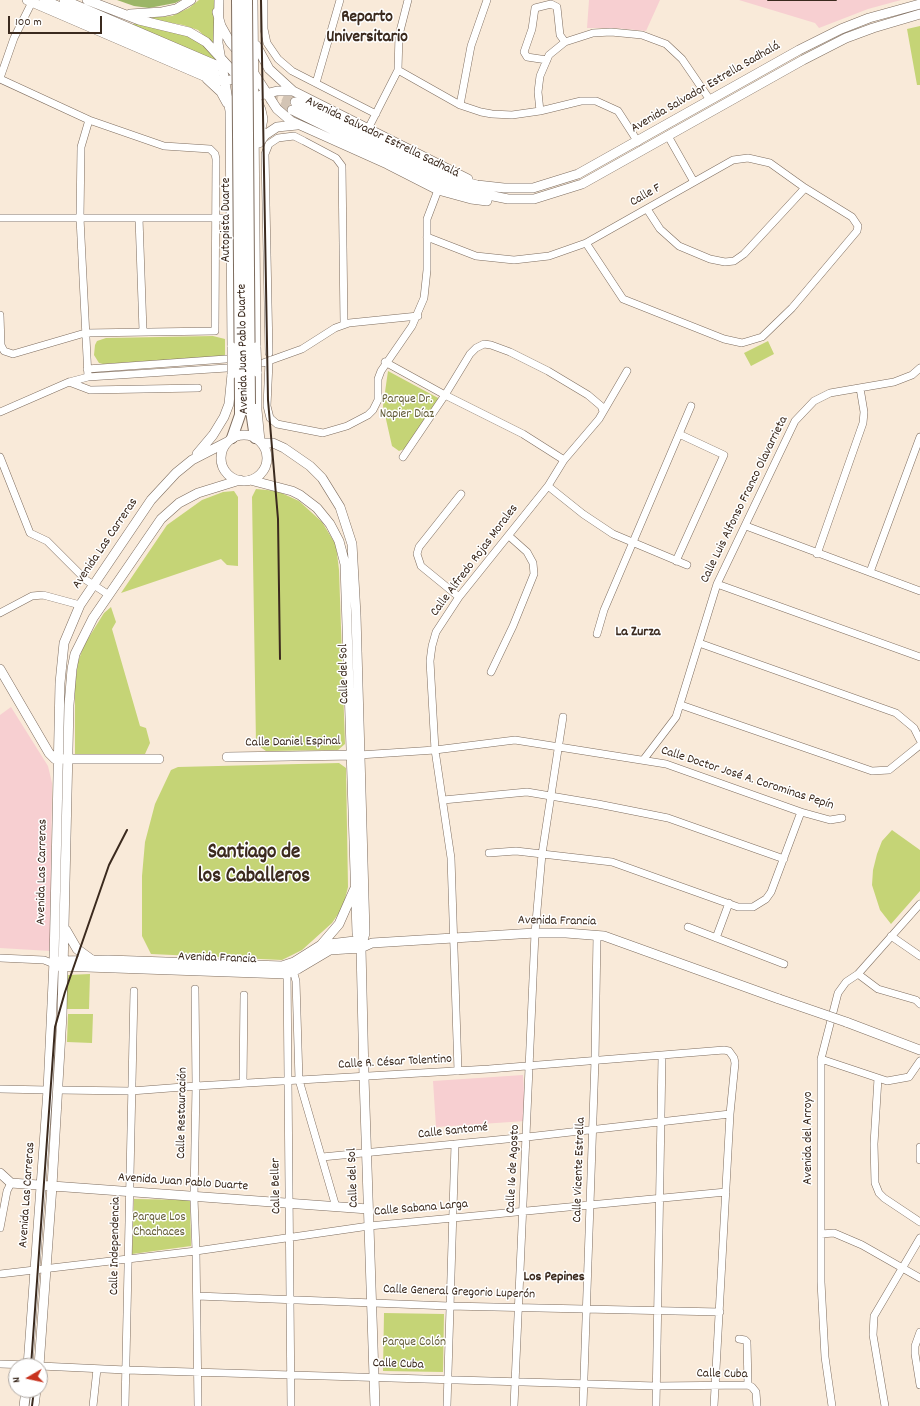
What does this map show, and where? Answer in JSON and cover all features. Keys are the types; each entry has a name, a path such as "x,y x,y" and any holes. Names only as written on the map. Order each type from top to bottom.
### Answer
{"highway":[{"name":"Autopista Duarte","path":"238,0 245,404 259,441"},
{"name":"Autopista Duarte","path":"229,440 245,404 247,0"}],"main road":[{"path":"44,0 216,70 64,0"},
{"path":"87,0 139,20 189,32 206,42 239,77 262,110 263,120 253,158"},
{"path":"122,14 162,12 176,9 191,0"},
{"name":"Avenida Juan Pablo Duarte","path":"192,460 219,426 229,404 229,371 232,347 230,125 233,111 218,43 217,12 219,0"},
{"path":"30,1 202,76 213,80 226,82 239,77 249,66 254,34 254,0"},
{"name":"Avenida Salvador Estrella Sadhalá","path":"508,199 459,190 440,183 294,106 452,179 477,185 504,188 533,188 578,174 638,142 799,50 841,29 869,18 920,4"},
{"path":"217,12 221,26 230,42 249,66 283,115 299,126"},
{"name":"Avenida Salvador Estrella Sadhalá","path":"299,126 386,164 438,190 471,199 534,199 582,184 846,38 920,14"},
{"path":"230,42 245,43 254,34"},
{"name":"Avenida Juan Pablo Duarte","path":"254,34 254,202 262,351 256,372 259,441"},
{"name":"Avenida Salvador Estrella Sadhalá","path":"254,34 257,48 263,61 274,76 293,91 468,178 504,188"},
{"path":"202,76 221,92 233,111"},
{"path":"233,111 267,93 293,91"},
{"path":"233,111 246,108 251,109 255,114"},
{"path":"257,146 265,135 278,127 299,126"},
{"path":"243,435 259,441 266,451 266,463 260,474 250,480 240,480 228,474 221,462 221,455 229,440 243,435"},
{"name":"Avenida Las Carreras","path":"29,1358 48,1090 54,963 58,760 62,660 68,630 92,585 151,500 176,473 192,460 229,440"},
{"name":"Calle del Sol","path":"259,441 273,443 284,448 310,466 322,478 340,507 352,544 356,615 356,883 364,943"},
{"name":"Avenida Las Carreras","path":"40,1358 58,1090 64,964 70,685 75,654 85,632 161,519 170,511 198,493 240,480"},
{"name":"Calle del Sol","path":"250,480 275,485 300,495 317,508 330,524 339,541 345,564 364,943 364,1077 375,1406"},
{"path":"347,615 356,615"},
{"path":"0,668 49,753 58,760 159,759"},
{"name":"Calle Daniel Espinal","path":"227,757 355,755"},
{"path":"320,945 334,931 344,916 356,883"},
{"path":"65,929 77,949 92,960"},
{"name":"Avenida Francia","path":"64,964 92,960 289,968 320,945 535,933 597,935 641,948 920,1050"},
{"name":"Avenida Francia","path":"54,963 289,968 330,950 364,943"},
{"path":"0,1173 11,1182"},
{"name":"Avenida Juan Pablo Duarte","path":"11,1182 194,1198 239,1199 368,1209"}],"street":[{"path":"264,0 264,29 268,43 278,59 292,71 376,114"},
{"path":"316,83 340,0"},
{"path":"368,129 398,70 399,35 408,0"},
{"path":"460,105 471,46 487,0"},
{"path":"0,315 1,345 4,351 13,354 85,333 215,331 216,159 212,150 206,148 164,146 89,120 0,78 14,38 30,1"},
{"path":"547,60 527,57 524,52 532,29 534,8 551,4 557,7 560,35 566,42"},
{"path":"540,111 538,92 540,76 547,60 566,42 589,33 611,32 642,35 666,44 682,59 710,100"},
{"path":"398,70 460,105 480,112 492,114 512,115 540,111 581,101 596,101 618,111 638,142"},
{"path":"87,373 80,218 81,147 89,120"},
{"path":"284,355 262,351 266,202 265,154 269,144 278,138 294,136 304,140 336,158 342,166 344,324"},
{"path":"668,136 694,182"},
{"name":"Calle F","path":"427,238 476,256 514,260 549,256 586,243 648,210 733,160 748,158 770,163 805,188 852,217 858,226 857,231 853,236 792,308 762,337 742,343 724,339 623,298 586,243"},
{"path":"648,210 660,229 680,246 710,260 725,262 734,261 744,254 805,188"},
{"path":"418,316 344,324 310,344 266,362 269,414 273,422 323,433 336,431 368,415 376,406 378,380 385,362 418,316 424,298 427,238 426,219 438,190"},
{"path":"254,202 266,202"},
{"path":"0,218 231,218"},
{"path":"140,218 143,331"},
{"path":"403,457 445,395 470,354 476,348 484,344 510,352 548,371 588,395 601,406 603,411"},
{"path":"0,412 87,373 226,359"},
{"path":"385,362 445,395 523,434 564,460"},
{"name":"Calle Luis Alfonso Franco Olavarrieta","path":"644,759 676,717 681,705 717,584 795,421 814,401 830,393 894,382 912,375 920,368"},
{"path":"87,373 229,371"},
{"name":"Calle Alfredo Rojas Morales","path":"458,1071 452,858 435,750 430,661 432,646 436,632 459,597 548,486 564,460 599,419 627,371"},
{"path":"69,382 90,390 198,388"},
{"path":"817,554 863,423 864,412 860,388"},
{"path":"597,634 604,610 691,406"},
{"path":"676,561 724,455 679,434"},
{"path":"870,572 920,437"},
{"path":"0,457 28,530 33,535 47,541 92,585 109,595"},
{"path":"548,486 583,514 613,534 688,565"},
{"path":"459,597 421,566 417,554 419,547 461,494"},
{"path":"746,526 817,554 920,591"},
{"path":"491,672 513,626 534,574 533,563 527,552 509,536"},
{"path":"717,584 920,657"},
{"path":"0,613 32,596 43,595 80,605"},
{"path":"699,643 896,713 914,728 920,740"},
{"path":"681,705 872,771 889,770 920,745"},
{"name":"Calle 16 de Agosto","path":"514,1406 524,1212 535,933 542,854 563,716"},
{"name":"Calle Doctor José A. Corominas Pepín","path":"355,755 435,750 515,740 644,759 687,771 801,812 830,820 842,818"},
{"path":"443,800 527,792 551,796 662,816 784,859"},
{"path":"490,853 516,851 612,862 738,907 753,907 766,900 771,892 801,812"},
{"path":"716,938 728,903"},
{"name":"Avenida del Arroyo","path":"832,1406 823,1320 821,1234 821,1059 838,993 846,982 858,974 920,904"},
{"path":"688,927 784,964"},
{"name":"Calle Vicente Estrella","path":"583,1406 593,1129 597,935"},
{"path":"891,936 920,956"},
{"path":"0,958 44,960 54,963"},
{"path":"289,968 296,981 297,1060 299,1080 336,1207"},
{"name":"Calle Beller","path":"289,968 287,1081 290,1204 291,1406"},
{"path":"858,974 878,989 916,1000 920,1004"},
{"name":"Calle Restauración","path":"195,989 196,1086 194,1198 198,1406"},
{"name":"Calle Independencia","path":"125,1406 134,991"},
{"path":"244,995 244,1083"},
{"name":"Calle R. César Tolentino","path":"58,1090 131,1091 458,1071 724,1050 732,1053 735,1063 730,1114"},
{"path":"656,1406 659,1311 662,1056"},
{"path":"821,1059 887,1081 909,1077 920,1061"},
{"path":"878,1078 874,1144 875,1183 879,1193 884,1198 920,1222"},
{"path":"0,1089 48,1090"},
{"path":"714,1406 730,1114"},
{"name":"Calle Santomé","path":"322,1157 527,1137 730,1114"},
{"path":"447,1406 446,1379 455,1144"},
{"path":"920,1147 920,1160"},
{"path":"0,1228 7,1191 11,1182"},
{"name":"Calle Sabana Larga","path":"0,1274 196,1251 369,1226 524,1212 660,1197 726,1192"},
{"path":"821,1234 834,1233 862,1245 920,1278"},
{"path":"885,1406 874,1334 874,1316 920,1238"},
{"name":"Calle General Gregorio Luperón","path":"197,1296 449,1306 720,1312"},
{"path":"920,1332 915,1346 920,1386"},
{"path":"739,1339 747,1342 748,1385"},
{"name":"Calle Cuba","path":"48,1366 656,1386 748,1385 755,1389 757,1406"},
{"path":"93,1406 97,1369"}],"shaded area":[{"path":"589,0 660,0 646,31 615,28 587,28"},
{"path":"739,0 901,0 868,9 819,28 815,23"},
{"path":"11,707 48,766 52,783 50,951 0,948 0,715"},
{"path":"523,1075 526,1121 436,1127 433,1081"}],"green space":[{"path":"117,0 181,0 175,3 149,8 134,6"},
{"path":"199,0 216,0 214,17 216,47 198,30 183,25 144,18 172,16 189,8"},
{"path":"131,24 141,24 191,36 207,47 219,63"},
{"path":"920,26 920,85 917,85 907,29"},
{"path":"213,336 225,339 225,356 103,364 99,363 94,355 97,341 106,338"},
{"path":"768,341 774,354 751,366 744,353"},
{"name":"Parque Dr. Napier Díaz","path":"388,371 440,399 413,446 399,451 392,446 383,406"},
{"path":"256,489 277,491 299,501 322,522 336,545 339,570 345,744 338,750 266,751 256,744 252,497"},
{"path":"234,491 238,497 238,566 227,565 221,559 121,593 167,525 202,500 223,492"},
{"path":"111,607 116,622 112,629 140,726 146,728 150,743 145,754 75,754 75,685 78,662 84,645 104,613"},
{"path":"339,763 346,768 348,887 343,907 332,923 302,950 282,960 151,954 142,936 142,876 145,842 155,804 171,770 178,767"},
{"path":"892,830 920,850 920,891 891,924 880,910 872,885 873,870 877,854 882,841"},
{"path":"90,974 89,1009 66,1009 67,975"},
{"path":"68,1014 93,1014 92,1043 67,1042"},
{"name":"Parque Los Chachaces","path":"134,1199 190,1200 191,1246 132,1254"},
{"name":"Parque Colón","path":"384,1313 444,1314 443,1372 383,1371"}],"tunnel":[{"path":"271,91 295,102"},
{"path":"268,99 292,110"}],"railway":[{"path":"261,0 268,400 278,519 280,659"},
{"path":"768,0 836,0"},
{"path":"32,1358 55,1027 65,992 109,865 127,830"},
{"path":"32,1406 33,1398"}],"district":[{"name":"Reparto Universitario","path":"367,29"},
{"name":"La Zurza","path":"638,633"},
{"name":"Santiago de los Caballeros","path":"254,866"},
{"name":"Los Pepines","path":"554,1278"}]}
